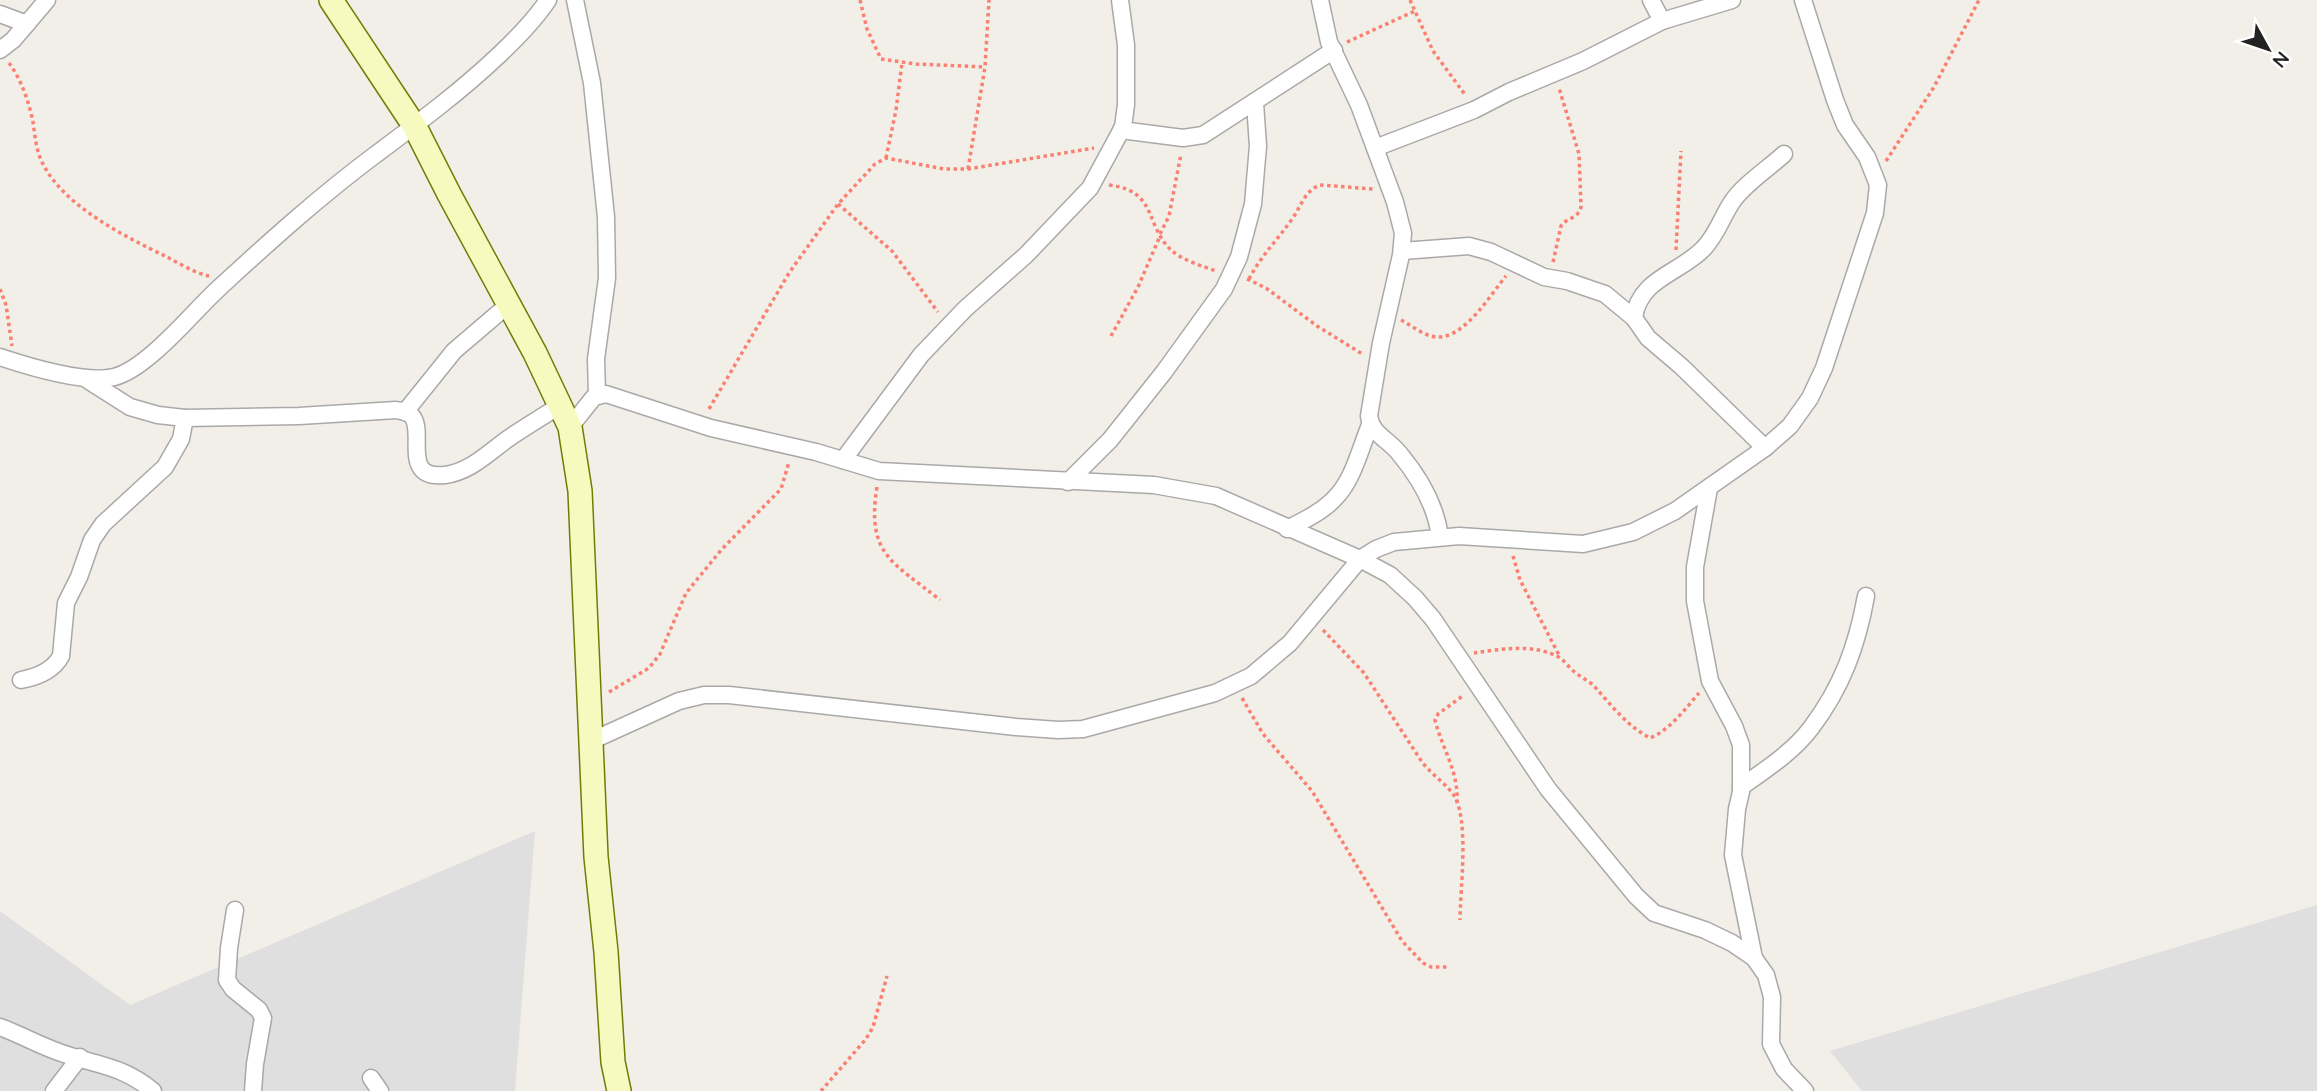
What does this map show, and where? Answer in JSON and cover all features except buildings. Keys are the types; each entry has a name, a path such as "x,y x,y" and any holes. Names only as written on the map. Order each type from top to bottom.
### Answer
{"street":[{"path":"0,50 47,0"},
{"path":"331,0 415,127 535,353 570,427 580,491 596,857 606,952 613,1062 619,1091"},
{"path":"85,379 114,377 129,371 159,347 296,218 415,127 492,62 534,20 548,0"},
{"path":"570,427 597,394 596,359 607,278 606,217 592,83 575,0"},
{"path":"843,460 921,355 948,326 1026,255 1093,183 1118,138 1126,105 1126,44 1120,0"},
{"path":"1320,0 1324,22 1376,148 1403,233 1402,251 1378,362 1369,416 1370,425 1374,432 1398,451 1414,473 1436,513 1440,537"},
{"path":"1651,0 1662,21"},
{"path":"1376,148 1474,110 1662,21 1732,0"},
{"path":"591,741 679,701 704,695 729,695 876,713 1058,730 1083,729 1215,693 1251,676 1312,618 1360,559 1394,542 1459,536 1583,544 1633,532 1675,511 1765,448 1802,412 1824,368 1875,213 1878,186 1876,178 1867,157 1845,125 1803,0"},
{"path":"0,13 27,24"},
{"path":"1118,138 1182,138 1203,135 1334,50"},
{"path":"1069,482 1110,440 1164,372 1204,318 1231,275 1249,224 1258,175 1255,103"},
{"path":"1634,318 1640,297 1655,282 1702,250 1714,236 1734,198 1784,154"},
{"path":"1402,251 1469,246 1491,252 1549,278 1605,294 1634,318 1648,338 1682,367 1765,448"},
{"path":"405,412 454,352 509,304"},
{"path":"7,359 85,379 130,407 158,415 185,418 299,416 396,410 405,412 414,418 419,464 427,473 442,475 461,472 559,406"},
{"path":"597,394 616,396 701,425 792,446 880,471 1154,485 1216,496 1360,559 1390,575 1433,619 1548,789 1636,896 1654,913 1705,930 1732,943 1754,958 1766,975 1772,997 1771,1044 1784,1069 1805,1091"},
{"path":"21,680 43,673 58,661 61,656 66,603 92,540 103,524 165,467 181,439 185,418"},
{"path":"1287,528 1303,521 1334,499 1353,468 1370,425"},
{"path":"1709,488 1694,582 1696,615 1710,681 1741,745 1741,787 1733,855 1754,958"},
{"path":"1741,787 1795,745 1810,729 1847,667 1860,634 1866,596"},
{"path":"235,910 227,980 263,1017 253,1091"},
{"path":"0,1027 58,1052 103,1063 127,1074 153,1091"},
{"path":"54,1091 80,1058"}],"path":[{"path":"860,0 867,29 881,59 902,63 985,66"},
{"path":"968,169 985,66 989,0"},
{"path":"1410,0 1433,51 1454,77 1474,110"},
{"path":"1876,178 1909,122 1934,87 1979,0"},
{"path":"1334,50 1359,35 1415,11"},
{"path":"0,50 15,71 26,98 42,163 73,200 135,242 204,275 228,280"},
{"path":"886,158 902,63"},
{"path":"1549,278 1561,226 1566,220 1577,215 1581,208 1579,154 1554,73"},
{"path":"701,425 789,273 838,204 875,164 886,158 944,169 968,169 1118,138"},
{"path":"1111,336 1138,287 1168,216 1172,189 1179,168 1182,138"},
{"path":"1675,268 1681,151"},
{"path":"1093,183 1134,191 1153,216 1160,235 1173,252 1231,275 1250,279 1343,343 1378,362"},
{"path":"1250,279 1260,259 1313,187 1320,185 1391,190"},
{"path":"838,204 892,251 948,326"},
{"path":"1387,312 1421,332 1433,337 1443,337 1464,327 1517,264"},
{"path":"0,289 6,305 7,359"},
{"path":"588,704 649,668 660,654 686,593 722,549 780,489 786,477 792,446"},
{"path":"880,471 873,524 881,547 889,559 940,600"},
{"path":"1508,540 1520,580 1561,659"},
{"path":"1312,618 1364,673 1430,774 1452,794 1457,804"},
{"path":"1456,656 1521,649 1541,650 1561,659 1593,685 1602,698 1624,718 1650,738 1656,736 1677,717 1710,681"},
{"path":"1234,683 1263,734 1312,791 1402,941 1423,963 1432,967 1448,967"},
{"path":"1460,920 1462,831 1457,804 1458,787 1435,720 1438,714 1476,685"},
{"path":"821,1091 866,1039 873,1027 887,976"}],"shaded area":[{"path":"535,831 515,1091 0,1091 0,911 130,1005"},
{"path":"2317,905 2317,1091 1862,1091 1830,1051"}]}
